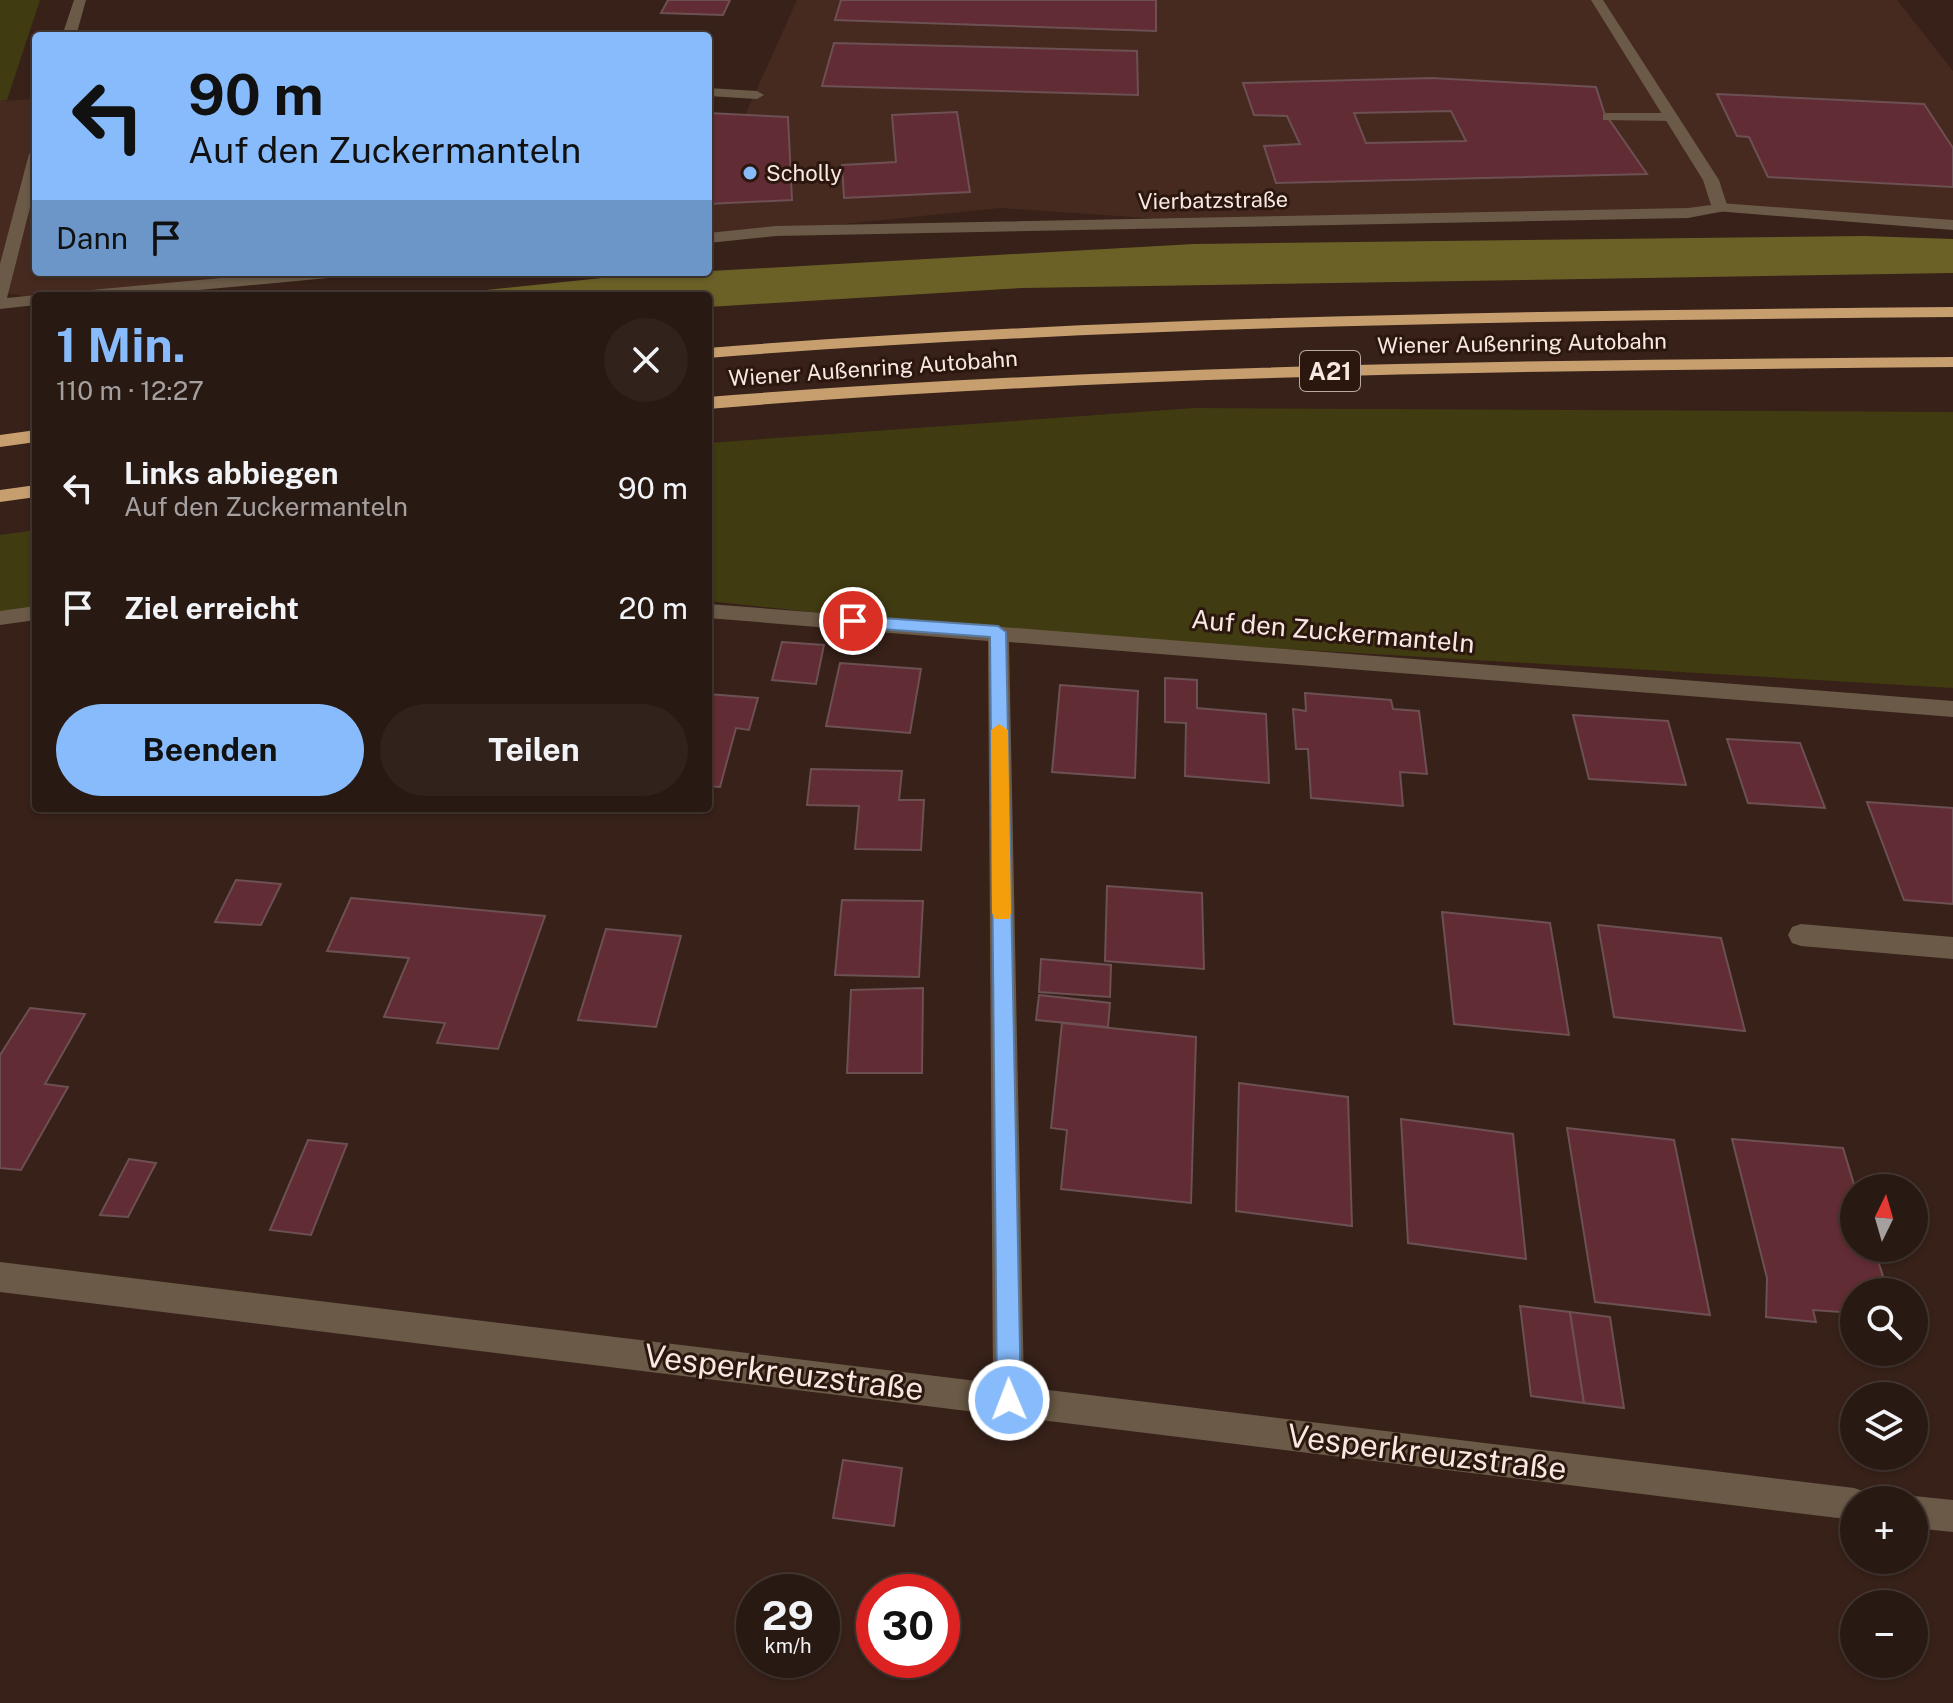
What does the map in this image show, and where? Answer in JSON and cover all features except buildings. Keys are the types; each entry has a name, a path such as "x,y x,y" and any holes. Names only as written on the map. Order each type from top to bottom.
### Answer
{"highway":[{"name":"Wiener Außenring Autobahn","path":"712,353 1106,327 1444,317 1953,312"},
{"name":"Wiener Außenring Autobahn","path":"712,403 1102,378 1457,367 1953,362"},
{"path":"7,440 32,437"},
{"path":"2,496 32,492"}],"street":[{"path":"70,32 80,0"},
{"path":"1597,0 1711,180 1720,208"},
{"path":"712,92 757,95"},
{"path":"1608,117 1672,117"},
{"path":"0,296 32,170"},
{"name":"Vierbatzstraße","path":"712,238 776,231 1688,213 1720,208 1953,225"},
{"path":"123,292 296,276"},
{"path":"0,304 32,300"},
{"name":"Auf den Zuckermanteln","path":"712,611 1953,709"},
{"path":"0,618 32,614"},
{"path":"998,632 1009,1400"},
{"path":"1801,935 1953,948"},
{"name":"Vesperkreuzstraße","path":"0,1277 1840,1502"},
{"path":"1928,1513 1953,1516"}],"shaded area":[{"path":"0,0 40,0 7,100 0,101"},
{"path":"797,0 1897,0 1953,71 1953,224 1720,208 1205,222 1000,208 712,238 712,113 745,115"},
{"path":"32,99 32,276 296,276 123,292 32,292 32,297 0,292 0,101"},
{"path":"1864,236 1953,239 1953,273 1022,288 712,307 712,292 467,292 621,276 712,276 712,271 1194,244"},
{"path":"1194,408 1953,412 1953,688 998,632 712,601 712,443"},
{"path":"32,531 32,608 0,614 0,535"}],"slow traffic":[{"path":"999,730 1002,913"}],"place":[{"name":"Scholly","path":"750,173"}],"route":[{"path":"853,621 998,632 1009,1400"}]}
